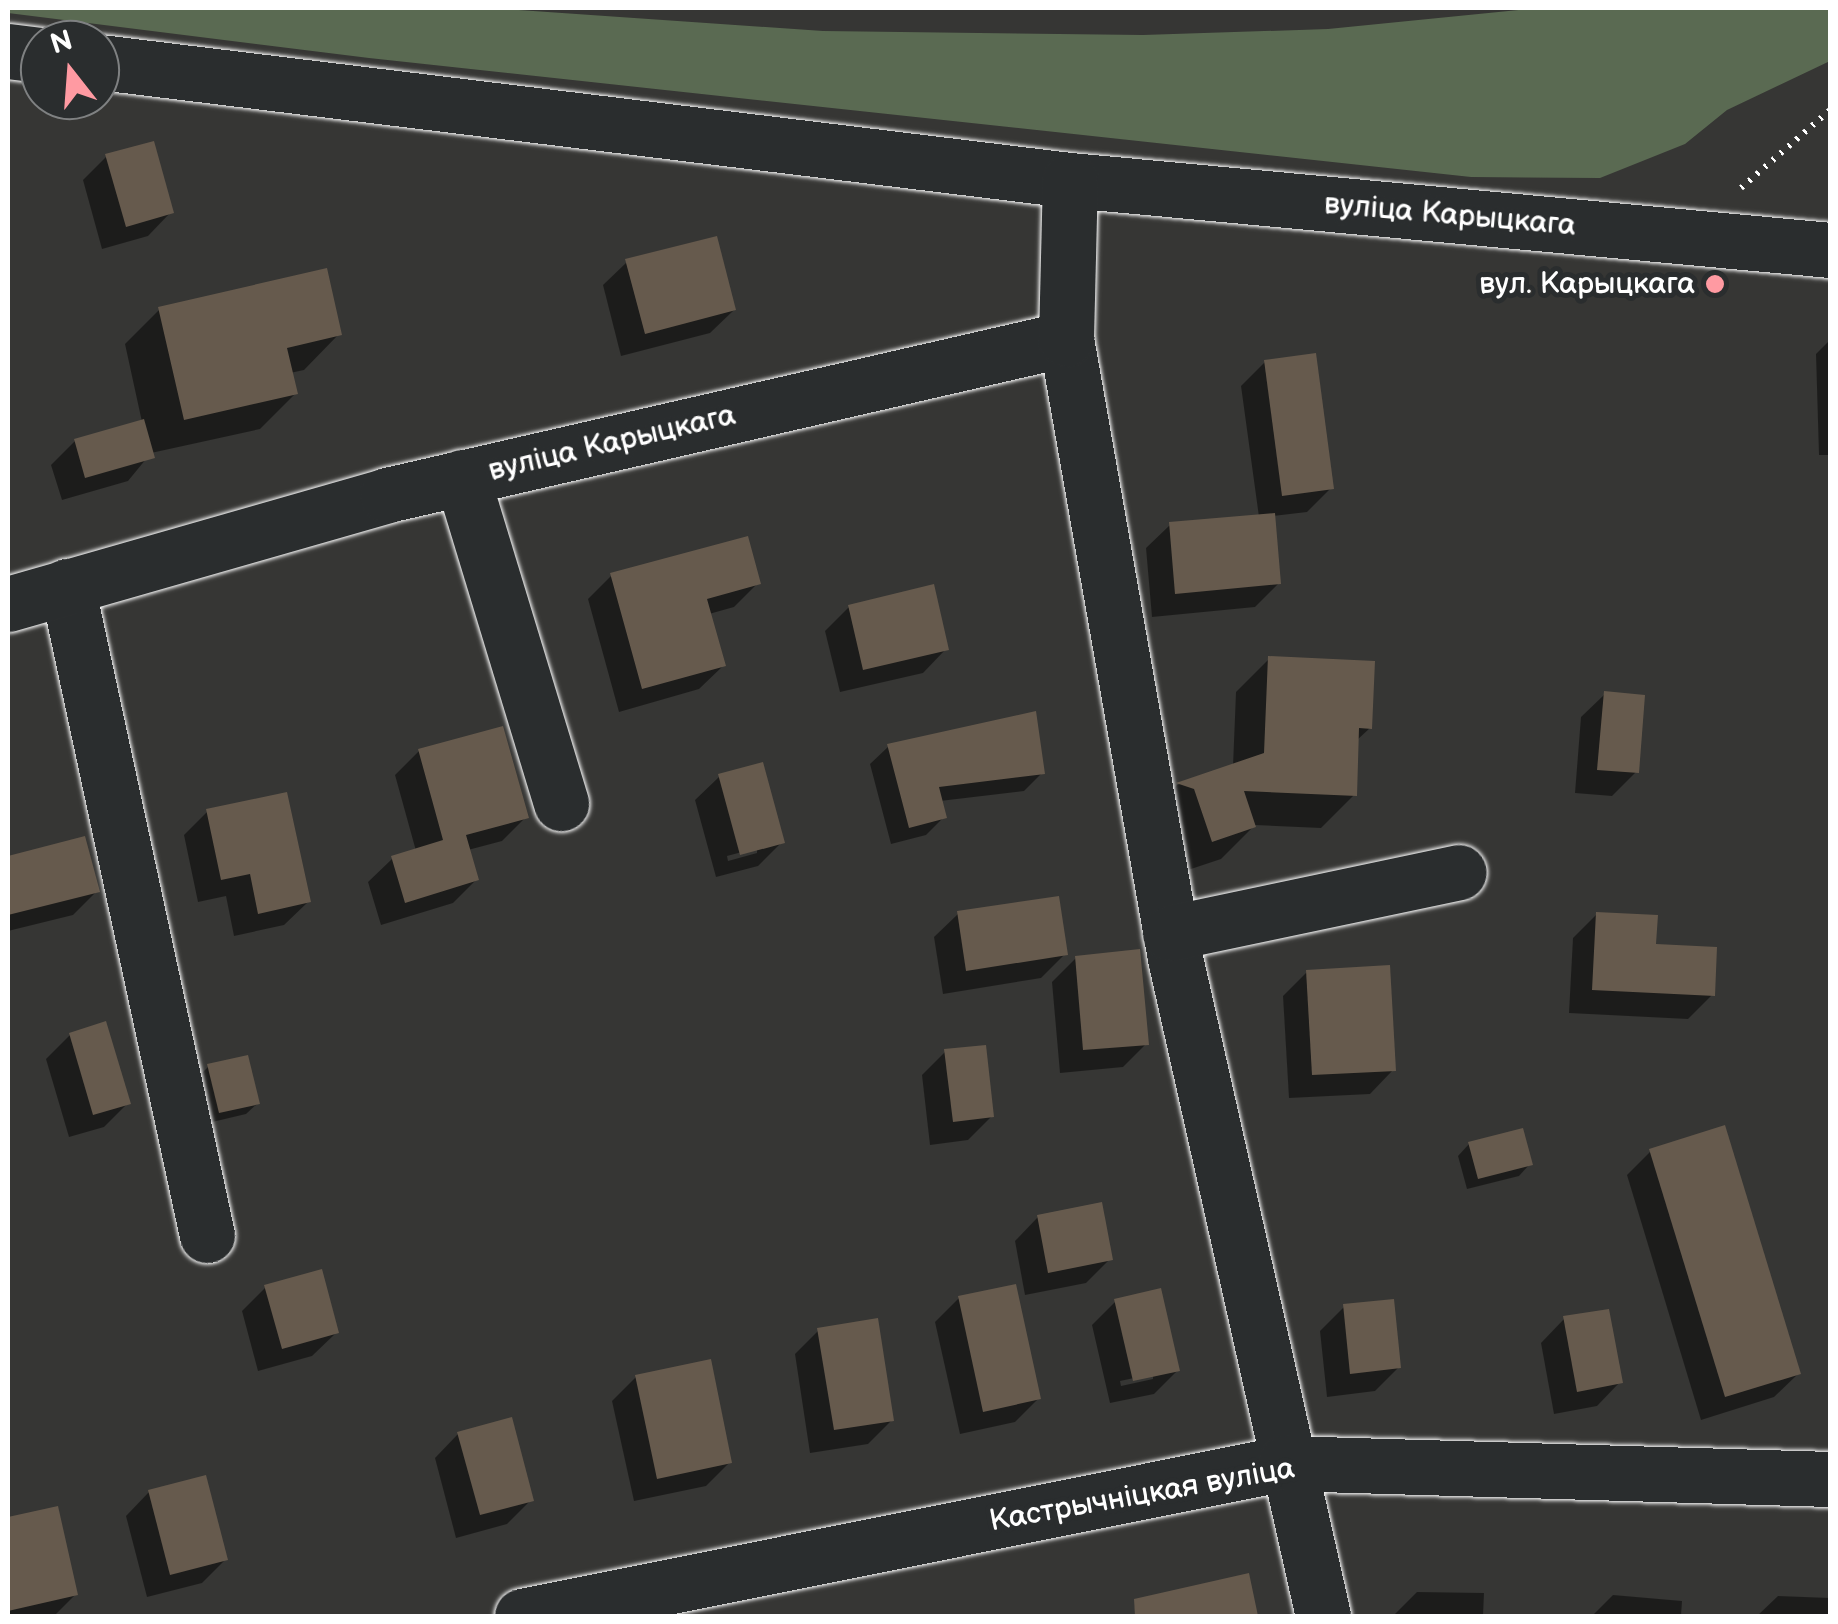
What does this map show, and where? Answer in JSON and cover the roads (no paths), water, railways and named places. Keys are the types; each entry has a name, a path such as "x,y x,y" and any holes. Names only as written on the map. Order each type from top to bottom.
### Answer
{"street":[{"name":"вуліца Карыцкага","path":"120,64 1070,180 1830,250"},
{"path":"1070,180 1066,339 1170,933 1285,1463 1324,1616"},
{"name":"вуліца Карыцкага","path":"8,604 462,477 1066,339"},
{"path":"462,477 561,803"},
{"path":"67,586 207,1235"},
{"path":"1170,933 1459,872"},
{"name":"Кастрычніцкая вуліца","path":"522,1616 1285,1463 1830,1479"}],"place":[{"name":"вул. Карыцкага","path":"1715,284"}]}
